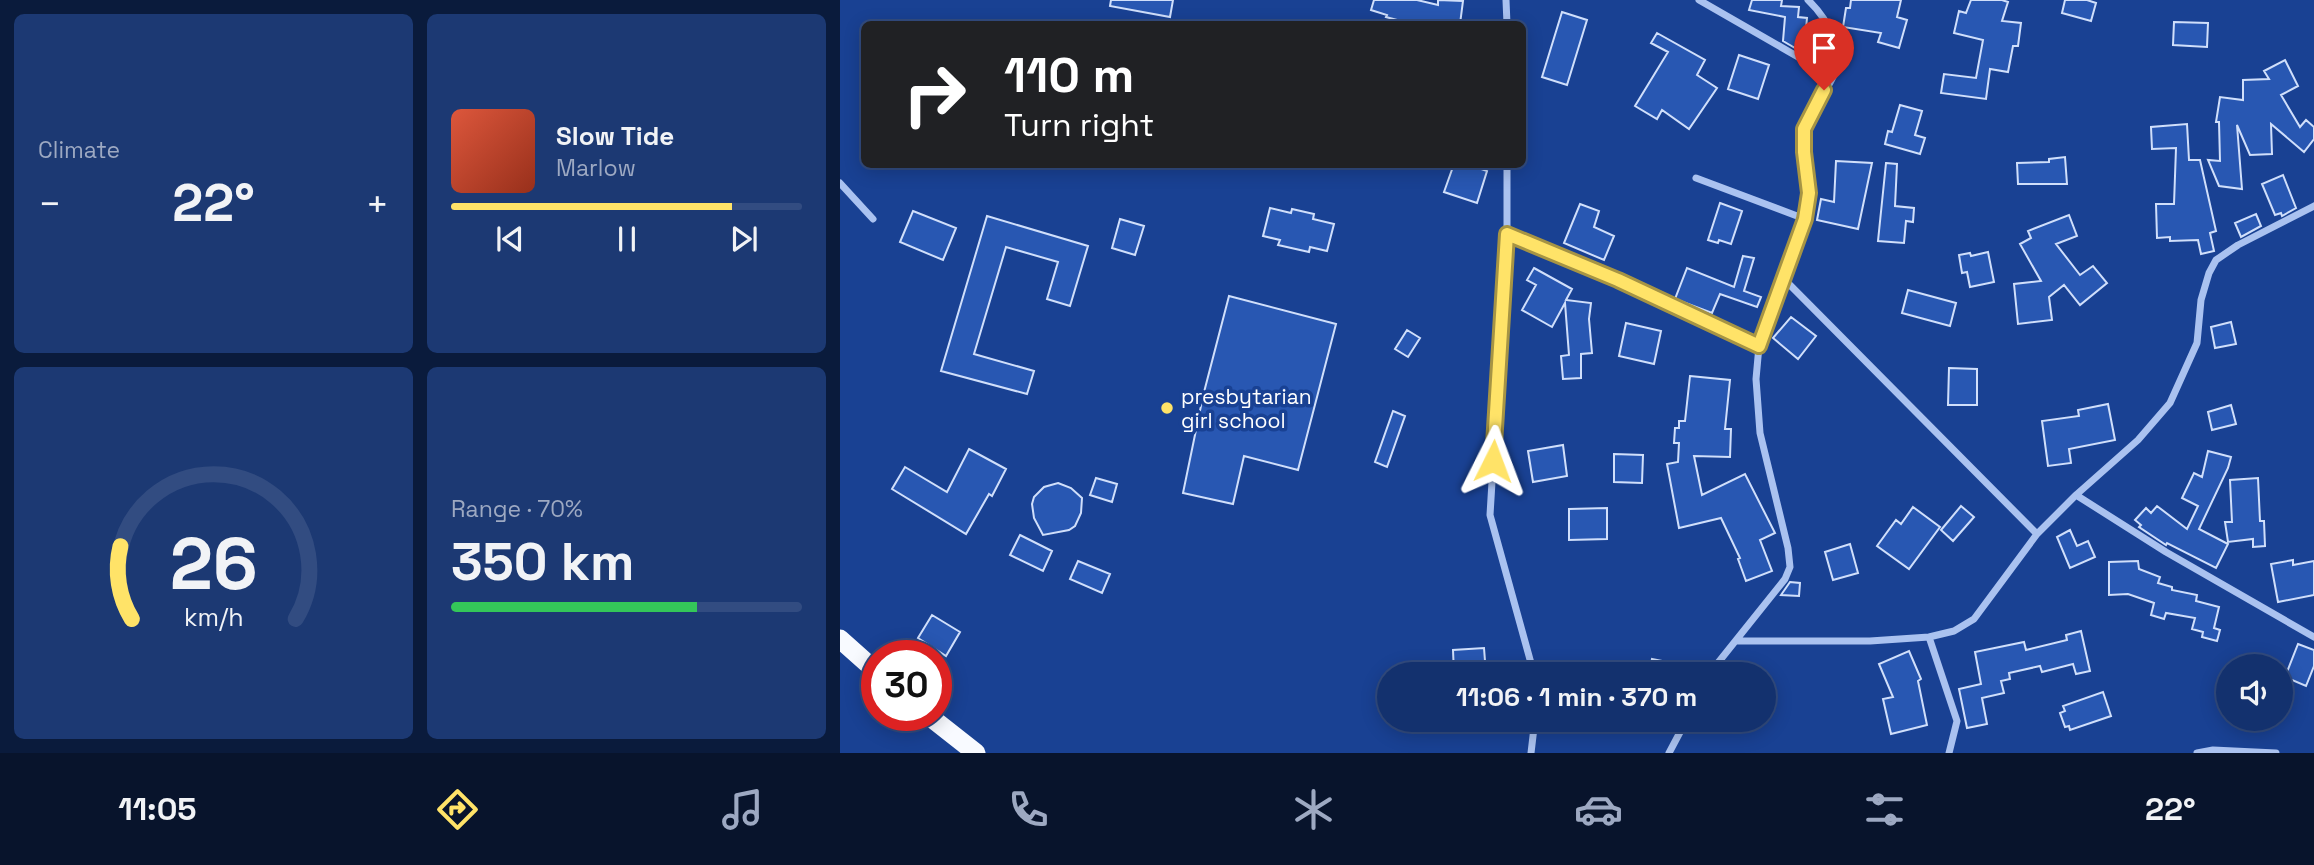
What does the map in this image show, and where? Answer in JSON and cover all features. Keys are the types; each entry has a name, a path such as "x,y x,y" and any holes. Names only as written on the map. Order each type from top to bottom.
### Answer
{"highway":[{"path":"840,639 861,658"},
{"path":"948,731 976,753"}],"street":[{"path":"1506,0 1507,21"},
{"path":"1699,0 1833,77"},
{"path":"1719,662 1785,579 1790,567 1788,548 1760,433 1756,379 1759,346 1805,219 1809,193 1803,145 1804,129 1815,104 1833,77 1836,54 1833,34 1808,0"},
{"path":"1507,168 1507,234 1490,515 1531,662"},
{"path":"1696,178 1805,219"},
{"path":"840,183 873,219"},
{"path":"1736,641 1870,641 1929,637 1955,631 1974,618 2037,534 2138,440 2170,403 2197,343 2201,300 2208,273 2216,260 2314,206"},
{"path":"1507,234 1618,280 1759,346"},
{"path":"1784,279 2037,534"},
{"path":"2076,495 2166,552 2314,637"},
{"path":"1929,637 1957,721 1949,753"},
{"path":"1531,753 1533,732"},
{"path":"1669,753 1680,732"},
{"path":"2197,753 2213,750 2276,753"}],"building":[{"path":"1111,0 1173,0 1170,17 1110,6"},
{"path":"1374,0 1417,0 1438,5 1438,0 1463,1 1460,21 1401,21 1371,10"},
{"path":"1752,0 1782,0 1781,6 1799,7 1798,17 1807,18 1806,29 1811,30 1809,53 1783,41 1785,17 1749,10"},
{"path":"1851,0 1901,0 1897,17 1907,20 1899,48 1878,42 1881,33 1843,27 1846,8 1850,8"},
{"path":"1971,0 2008,2 2002,21 2021,23 2018,46 2013,46 2008,72 1990,69 1986,99 1941,93 1944,74 1976,78 1983,40 1954,33 1959,11 1966,13"},
{"path":"2065,0 2087,0 2096,3 2091,21 2062,13"},
{"path":"1562,12 1587,20 1567,85 1542,77"},
{"path":"2174,22 2208,23 2207,47 2173,45"},
{"path":"1657,33 1705,60 1697,75 1717,88 1689,129 1662,110 1657,119 1635,106 1668,52 1651,43"},
{"path":"1739,55 1769,65 1758,99 1728,89"},
{"path":"2285,60 2298,86 2281,95 2300,127 2306,120 2314,127 2314,139 2304,152 2271,124 2272,154 2250,155 2237,125 2242,189 2219,186 2208,160 2220,161 2219,122 2216,122 2220,97 2243,100 2243,80 2269,79 2264,71"},
{"path":"1900,105 1922,111 1915,135 1925,138 1920,154 1885,144 1888,131 1892,132"},
{"path":"2187,124 2189,160 2200,160 2216,231 2210,233 2214,251 2201,254 2198,240 2170,241 2170,237 2157,238 2156,204 2174,204 2176,148 2152,149 2151,127"},
{"path":"2065,157 2067,184 2018,184 2017,163 2049,162 2049,159"},
{"path":"1836,161 1872,163 1858,229 1817,220 1821,199 1834,202"},
{"path":"1886,163 1897,164 1895,206 1914,208 1913,222 1906,221 1904,243 1878,241"},
{"path":"1453,168 1478,168 1487,171 1477,203 1444,192"},
{"path":"2283,175 2296,208 2282,216 2281,213 2275,215 2262,184"},
{"path":"1720,203 1742,211 1731,244 1708,240"},
{"path":"1580,204 1599,211 1594,227 1614,236 1604,260 1564,243"},
{"path":"1270,208 1291,213 1292,209 1314,214 1313,219 1334,224 1327,251 1310,247 1309,252 1278,245 1280,240 1263,236"},
{"path":"913,211 956,228 943,260 900,242"},
{"path":"2256,214 2261,226 2241,237 2235,223"},
{"path":"2069,215 2077,236 2056,244 2080,275 2093,266 2107,283 2080,305 2064,285 2049,297 2052,320 2018,324 2014,284 2041,281 2020,244 2031,238 2028,231"},
{"path":"987,216 1088,246 1070,306 1047,299 1058,262 1006,247 974,354 1034,371 1027,394 941,371"},
{"path":"1120,219 1144,226 1135,255 1112,248"},
{"path":"1988,252 1994,282 1970,287 1967,272 1962,273 1959,255 1970,253 1971,256"},
{"path":"1743,256 1754,258 1744,291 1761,297 1757,307 1720,294 1712,313 1675,299 1687,268 1734,287"},
{"path":"1534,268 1572,289 1566,300 1591,303 1589,319 1592,353 1581,354 1581,378 1563,379 1561,356 1569,355 1565,303 1552,327 1522,310 1536,285 1527,280"},
{"path":"1908,290 1956,303 1950,326 1902,313"},
{"path":"1229,296 1336,324 1298,470 1244,456 1233,504 1183,493 1203,396"},
{"path":"1791,317 1816,336 1798,359 1773,338"},
{"path":"2231,322 2236,344 2215,348 2211,327"},
{"path":"1626,323 1661,331 1654,364 1619,356"},
{"path":"1407,330 1420,338 1408,357 1395,349"},
{"path":"1949,368 1977,369 1977,405 1948,405"},
{"path":"1690,376 1730,380 1725,429 1731,429 1730,457 1694,456 1702,495 1745,474 1775,533 1760,540 1772,571 1746,581 1738,559 1740,558 1721,518 1679,528 1667,464 1678,462 1679,443 1674,443 1675,428 1679,428 1679,421 1685,421"},
{"path":"2108,404 2115,440 2069,449 2071,463 2048,466 2042,421 2079,416 2078,410"},
{"path":"2231,405 2236,424 2212,430 2208,412"},
{"path":"1393,411 1405,416 1387,467 1375,462"},
{"path":"1563,445 1567,476 1533,482 1528,451"},
{"path":"969,449 1006,469 992,496 989,494 966,534 892,489 905,467 947,492"},
{"path":"2208,451 2231,457 2199,529 2228,544 2216,568 2167,543 2166,545 2139,527 2141,525 2135,520 2146,508 2151,513 2157,506 2187,529 2198,506 2182,498 2194,473 2202,477"},
{"path":"1614,454 1643,455 1642,483 1614,482"},
{"path":"1096,478 1117,484 1112,502 1090,495"},
{"path":"2258,478 2260,521 2264,521 2265,546 2253,547 2253,539 2228,542 2225,522 2232,522 2230,480"},
{"path":"1058,483 1071,488 1082,498 1081,513 1075,526 1069,530 1043,535 1034,518 1034,497 1044,487"},
{"path":"1961,506 1974,517 1953,541 1941,530"},
{"path":"1913,507 1940,527 1909,569 1877,546 1896,520 1901,524"},
{"path":"1607,508 1607,539 1569,540 1569,509"},
{"path":"2070,530 2077,546 2088,541 2095,557 2070,568 2057,537"},
{"path":"1020,535 1052,551 1043,571 1010,555"},
{"path":"1850,544 1858,573 1833,580 1825,552"},
{"path":"2293,560 2293,565 2314,561 2314,595 2278,602 2271,564"},
{"path":"1078,561 1110,574 1102,593 1070,579"},
{"path":"2138,561 2139,569 2160,577 2158,583 2172,587 2172,590 2197,595 2196,601 2219,607 2214,628 2220,630 2217,641 2202,637 2203,632 2192,629 2195,618 2166,613 2164,619 2151,615 2154,603 2128,594 2109,595 2109,562"},
{"path":"1790,582 1800,583 1799,596 1781,595"},
{"path":"932,615 960,632 952,646 952,640 918,638"},
{"path":"2081,631 2090,671 2076,674 2073,664 2042,672 2040,666 2009,673 2010,679 2001,681 2004,693 1982,698 1987,724 1967,728 1959,689 1981,684 1975,652 2024,642 2026,650 2067,640 2066,635"},
{"path":"2298,644 2314,650 2314,666 2306,686 2293,680 2293,657"},
{"path":"1484,648 1485,662 1454,662 1453,650"},
{"path":"1909,651 1921,679 1918,681 1927,725 1891,734 1883,699 1893,697 1879,664"},
{"path":"2103,692 2111,716 2070,730 2069,726 2065,727 2060,713 2065,711 2063,706"}],"place":[{"name":"presbytarian girl school","path":"1167,408"}],"route":[{"path":"1493,461 1507,234 1618,280 1759,346 1805,219 1809,193 1804,129 1824,90"}]}
